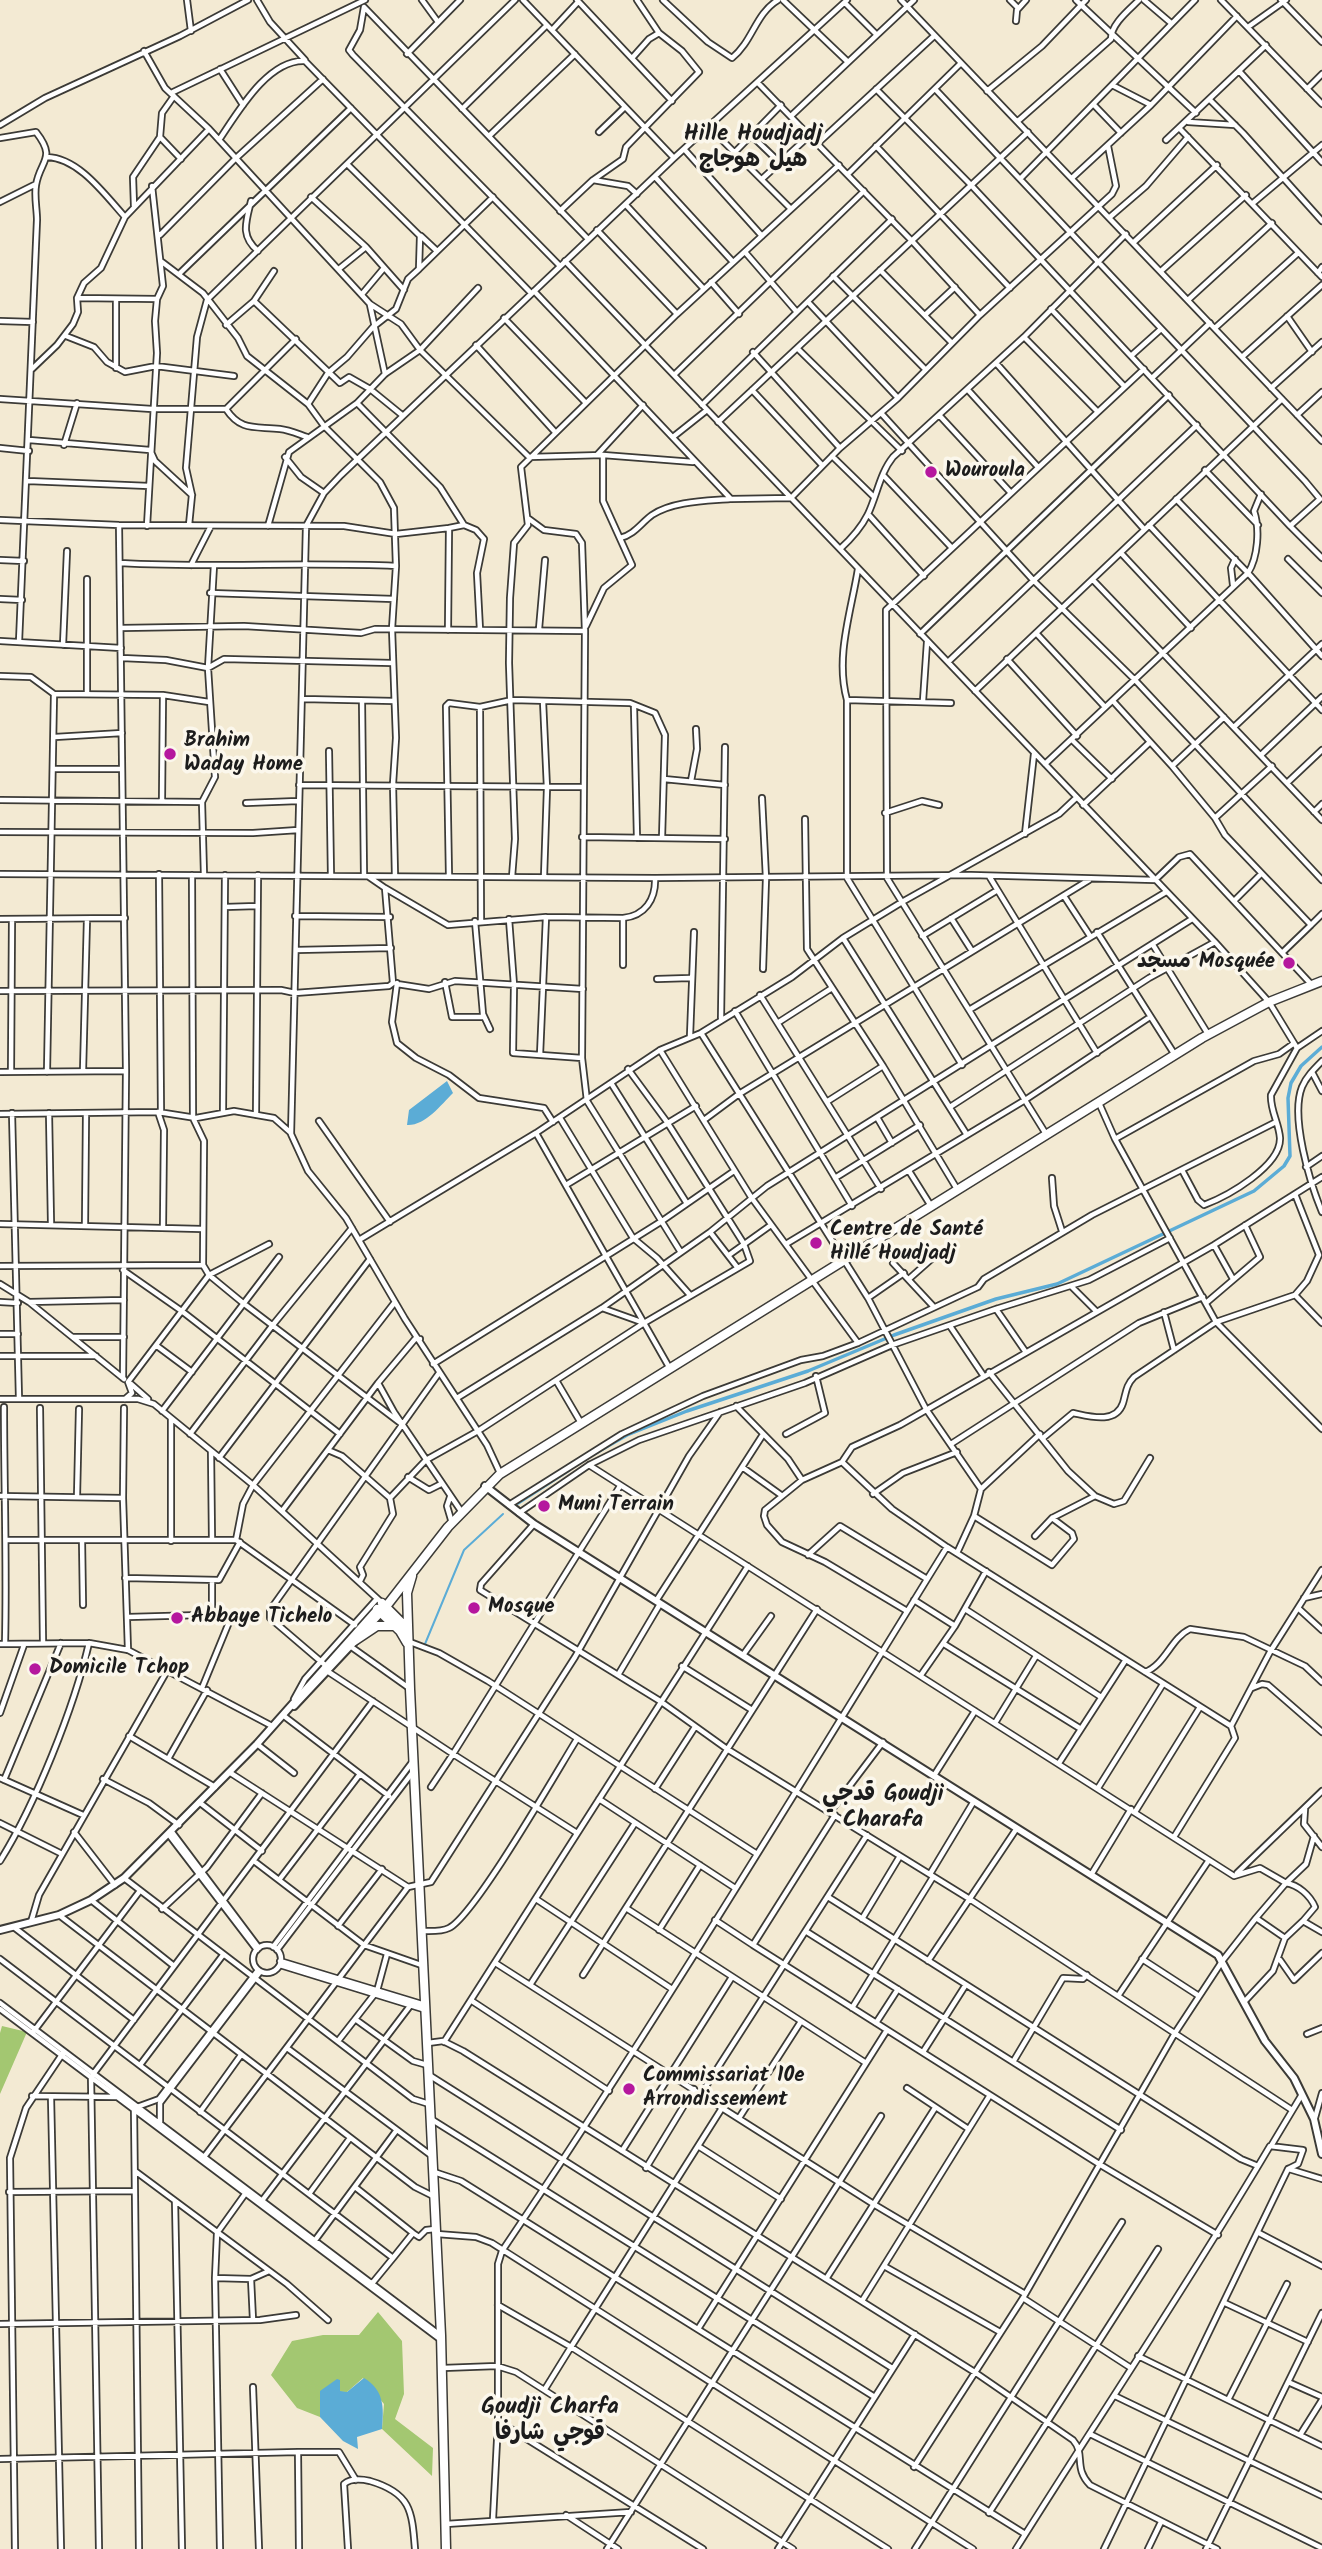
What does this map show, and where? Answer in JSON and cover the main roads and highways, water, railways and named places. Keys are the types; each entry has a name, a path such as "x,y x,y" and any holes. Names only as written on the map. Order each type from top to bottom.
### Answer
{"highway":[{"path":"379,1605 485,1486 500,1474 1208,1035 1269,1002 1322,981"},
{"path":"379,1605 417,1567 443,1534"},
{"path":"417,1567 407,1593 441,2338 446,2549"},
{"path":"379,1605 403,1635 410,1653"},
{"path":"379,1605 403,1621 409,1638"},
{"path":"352,1644 377,1626 395,1627"}],"main road":[{"path":"485,1486 534,1524 883,1741 1091,1875 1168,1920 1223,1960 1265,2041 1294,2078 1314,2119 1322,2154"},
{"path":"273,1725 284,1716 324,1666 352,1644 379,1605"},
{"path":"0,1930 59,1915 91,1900 124,1878 257,1744 379,1605"}],"water":[{"path":"447,1081 453,1093 426,1118 407,1125 409,1110"},
{"path":"364,2378 379,2394 383,2413 382,2429 357,2437 358,2449 343,2441 320,2417 320,2391 337,2379 340,2380 340,2391 347,2392"}],"waterway":[{"path":"594,1454 627,1435 687,1411 808,1371 894,1335 996,1299 1057,1284 1254,1191 1284,1166 1290,1156 1288,1098 1291,1083 1301,1066 1322,1047"},
{"path":"518,1503 569,1470"},
{"path":"425,1644 464,1550 503,1514"}],"place":[{"name":"Wouroula","path":"931,472"},
{"name":"Brahim Waday Home","path":"170,754"},
{"name":"مسجد Mosquée","path":"1289,963"},
{"name":"Centre de Santé Hillé Houdjadj","path":"816,1243"},
{"name":"Muni Terrain","path":"544,1506"},
{"name":"Mosque","path":"474,1608"},
{"name":"Abbaye Tichelo","path":"177,1618"},
{"name":"Domicile Tchop","path":"35,1669"},
{"name":"Commissariat 10e Arrondissement","path":"629,2089"}],"district":[{"name":"Hille Houdjadj هيل هوجاج","path":"753,149"},
{"name":"قدجي Goudji Charafa","path":"883,1809"},
{"name":"Goudji Charfa قوجي شارفا","path":"550,2422"}]}
